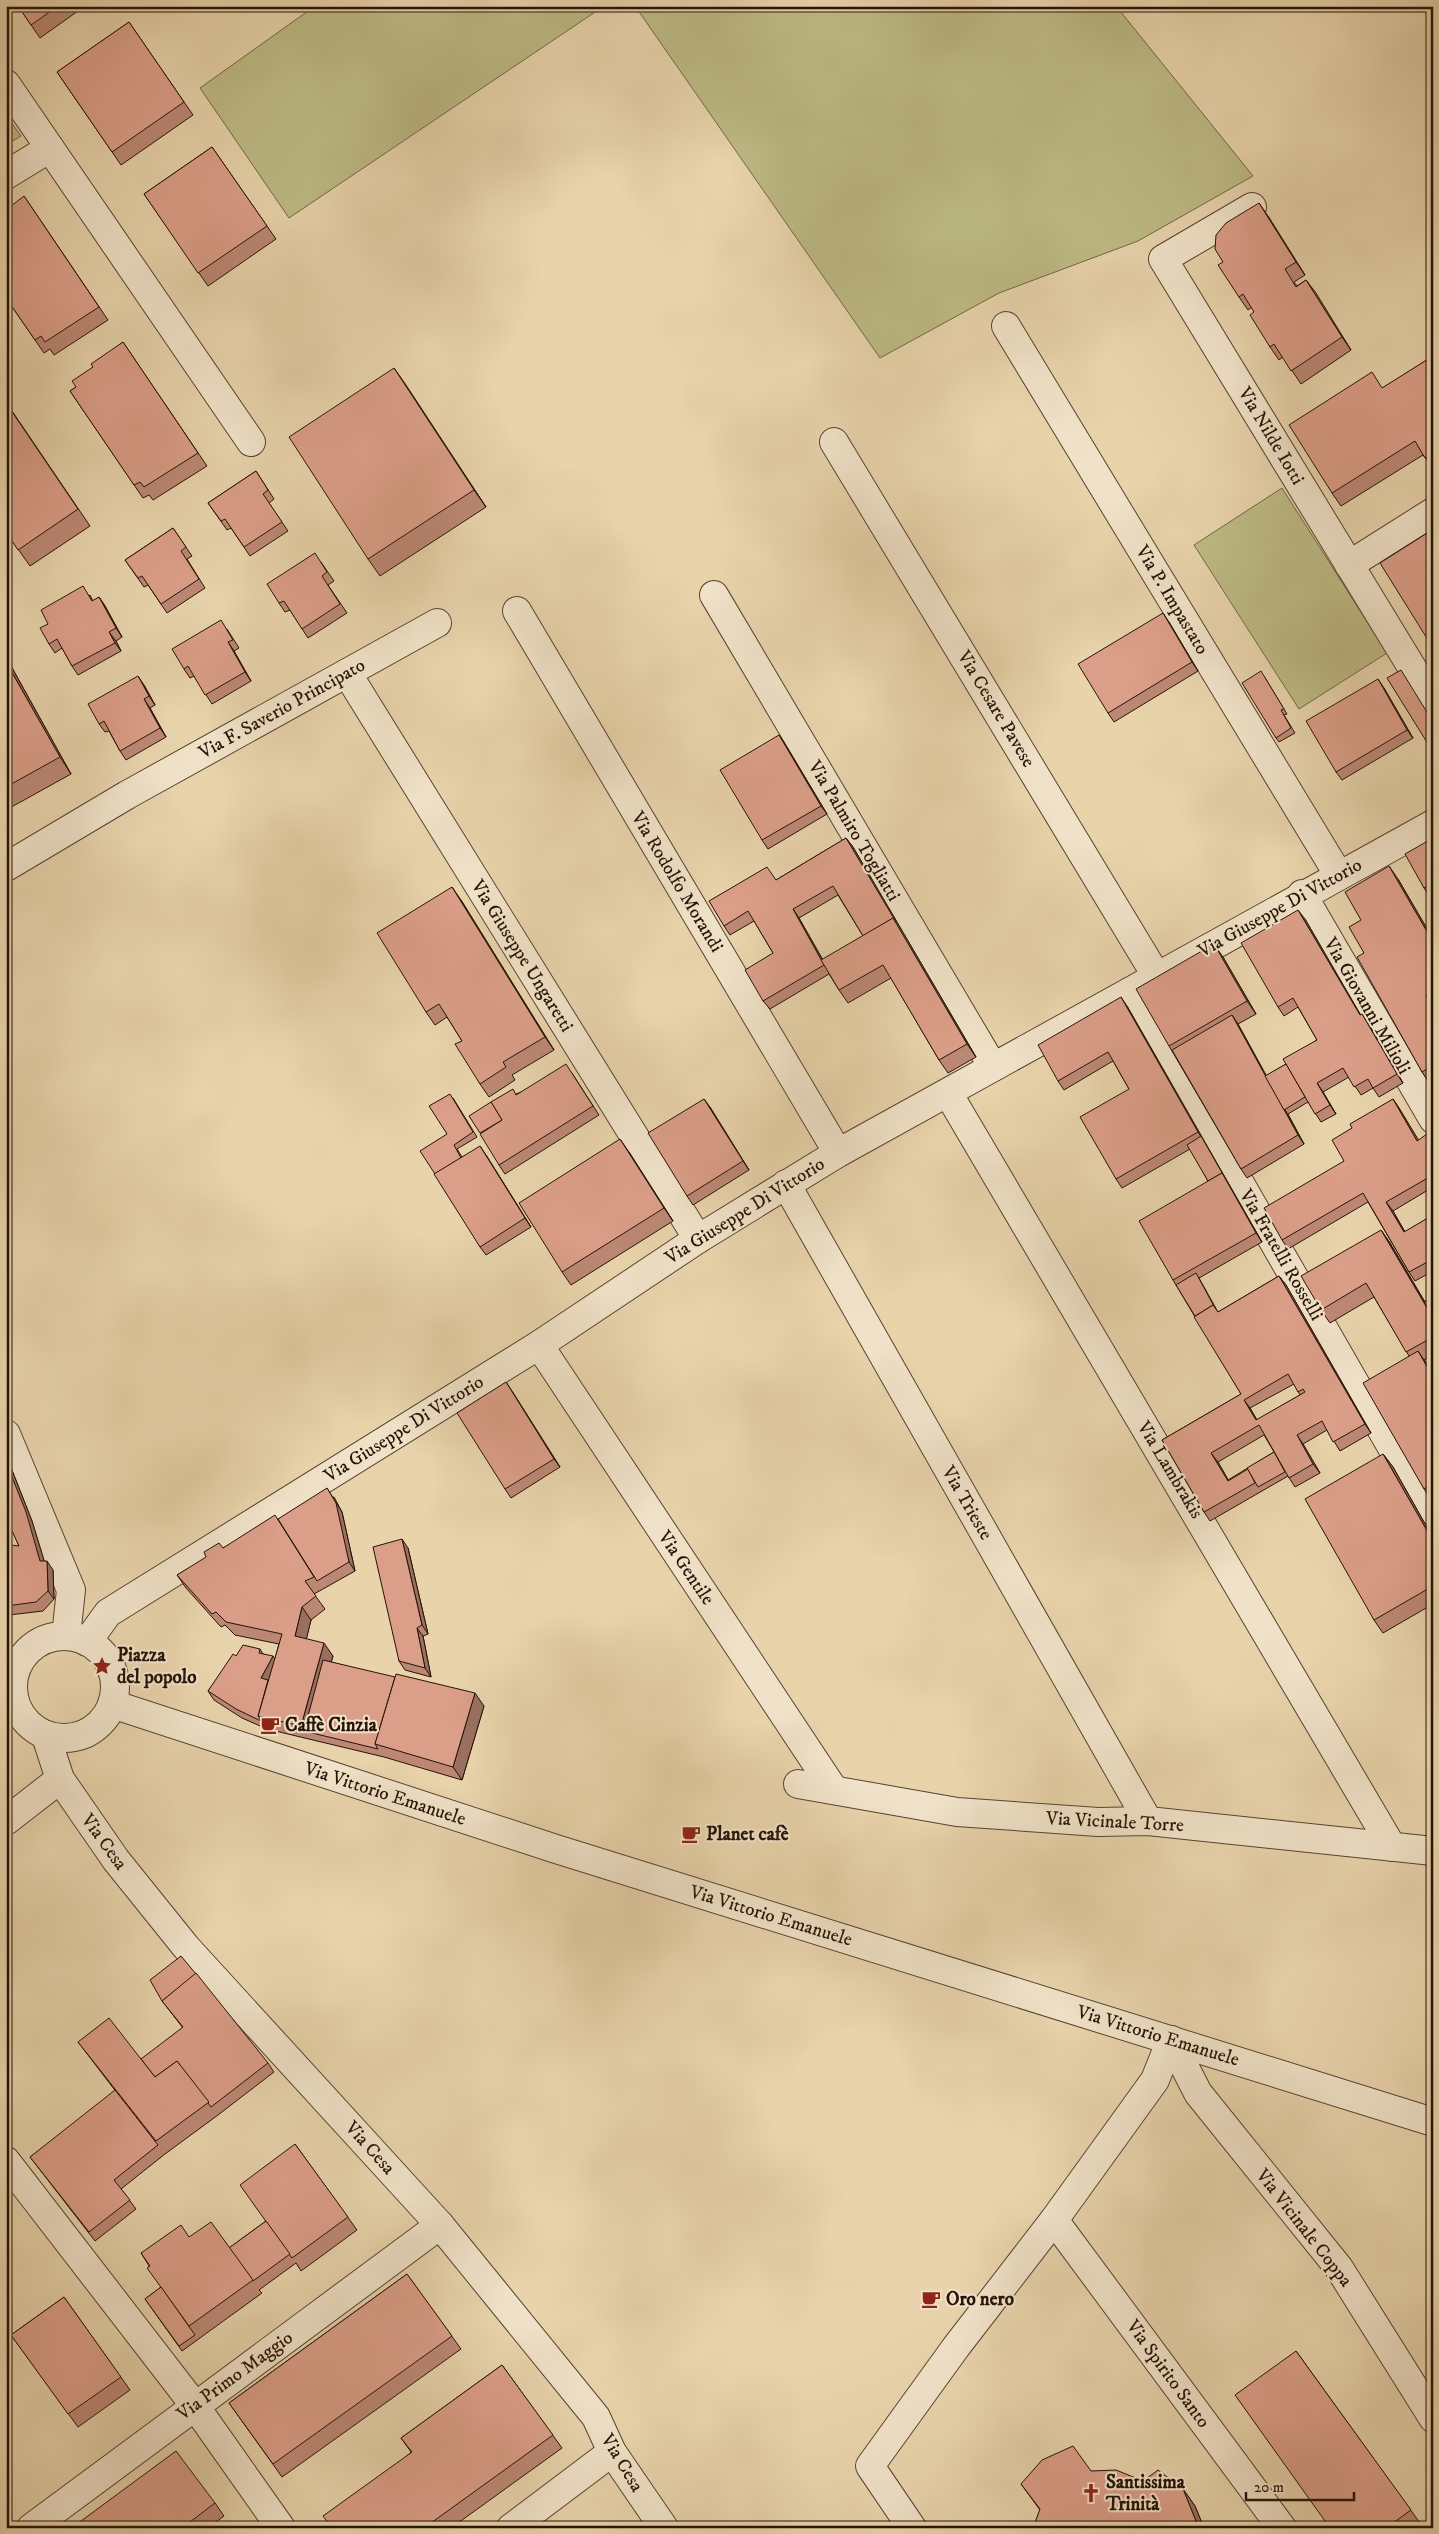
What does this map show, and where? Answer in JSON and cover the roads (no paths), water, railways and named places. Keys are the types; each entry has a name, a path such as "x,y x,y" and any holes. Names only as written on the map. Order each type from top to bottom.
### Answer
{"street":[{"path":"6,84 251,442"},
{"path":"6,175 50,148"},
{"name":"Via Nilde Iotti","path":"1252,207 1163,259 1433,702"},
{"name":"Via P. Impastato","path":"1006,326 1338,874"},
{"name":"Via Cesare Pavese","path":"834,442 1157,977"},
{"path":"1349,564 1433,512"},
{"name":"Via Palmiro Togliatti","path":"714,595 993,1067"},
{"name":"Via Rodolfo Morandi","path":"517,611 838,1153"},
{"name":"Via F. Saverio Principato","path":"127,795 437,623"},
{"name":"Via Giuseppe Ungaretti","path":"347,672 698,1239"},
{"path":"6,856 127,795"},
{"path":"6,867 127,795"},
{"name":"Via Giuseppe Di Vittorio","path":"77,1639 108,1613 539,1345 698,1239 786,1184 838,1153 1157,977 1302,894 1433,824"},
{"name":"Via Giovanni Milioli","path":"1302,894 1433,1119"},
{"name":"Via Fratelli Rosselli","path":"1130,992 1433,1519"},
{"name":"Via Lambrakis","path":"948,1093 1392,1847"},
{"name":"Via Trieste","path":"786,1184 1148,1821"},
{"name":"Via Gentile","path":"539,1345 834,1790"},
{"path":"6,1434 71,1590 77,1639"},
{"path":"47,1639 77,1639 99,1650 114,1675 115,1690 112,1704 104,1718 92,1730 78,1737 46,1736 27,1724 16,1706 12,1684 12,1659 47,1639"},
{"name":"Via Vittorio Emanuele","path":"112,1704 556,1850 1433,2122"},
{"name":"Via Cesa","path":"46,1736 60,1779 116,1860 186,1947 440,2225 596,2417 612,2452 664,2528"},
{"path":"6,1821 60,1779"},
{"name":"Via Vicinale Torre","path":"798,1784 956,1812 1098,1822 1148,1821 1433,1851"},
{"path":"912,2528 870,2466 956,2348 1054,2220 1155,2080 1171,2040"},
{"name":"Via Vicinale Coppa","path":"1171,2040 1198,2093 1339,2268 1433,2418"},
{"path":"6,2161 195,2406 281,2528"},
{"name":"Via Spirito Santo","path":"1054,2220 1282,2528"},
{"name":"Via Primo Maggio","path":"31,2528 440,2225"},
{"path":"511,2528 612,2452"}],"place":[{"name":"Piazza del popolo","path":"102,1666"},
{"name":"Caffè Cinzia","path":"270,1725"},
{"name":"Planet cafè","path":"691,1834"},
{"name":"Oro nero","path":"931,2299"},
{"name":"Santissima Trinità","path":"1091,2493"}]}
